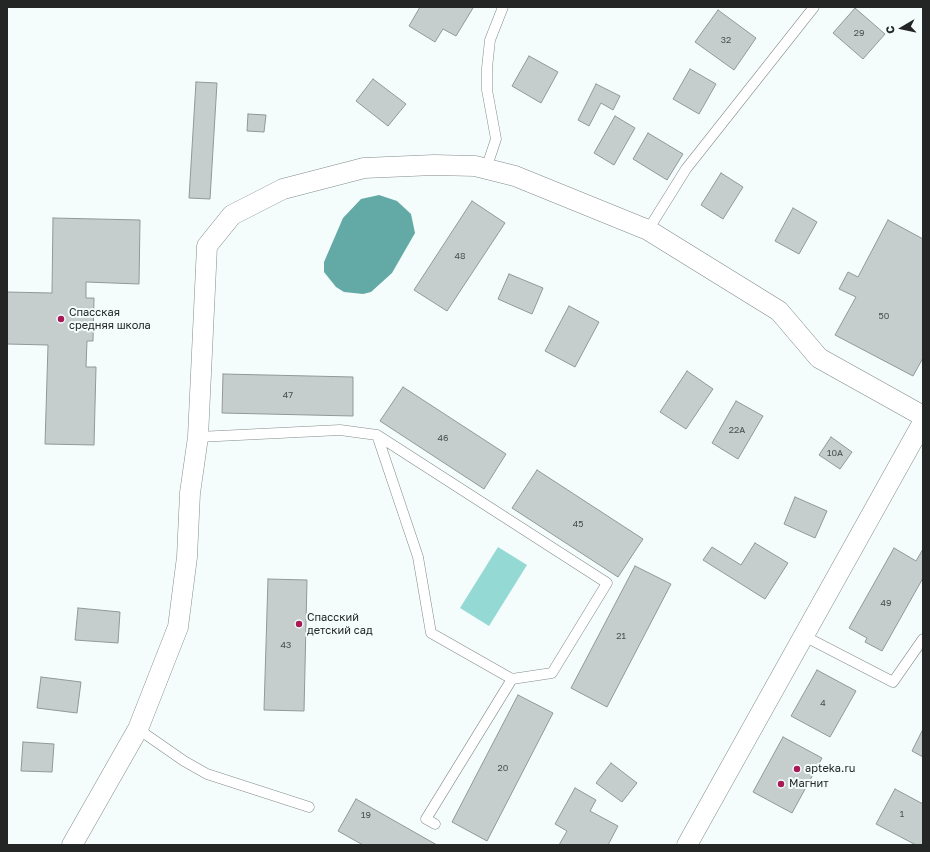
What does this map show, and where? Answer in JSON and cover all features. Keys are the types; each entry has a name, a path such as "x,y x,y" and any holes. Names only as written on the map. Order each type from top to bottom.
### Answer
{"street":[{"path":"72,845 138,729 178,627 187,557 190,493 198,437 207,246 232,215 283,190 364,168 434,165 475,166 515,176 648,230 779,311 819,358 923,416"},
{"path":"687,845 923,422"}],"lane":[{"path":"486,169 496,139 487,90 488,54 490,40 503,7"},
{"path":"648,230 686,169 814,7"},
{"path":"198,437 340,430 377,435 607,583 552,673 512,679 432,633 418,557 377,435"},
{"path":"804,636 893,682 923,638"},
{"path":"435,824 426,819 512,679"},
{"path":"138,729 207,774 309,807"}],"shaded area":[{"path":"379,195 397,201 411,214 415,233 392,273 371,292 363,294 344,292 336,287 324,272 324,262 343,218 361,199"},
{"path":"498,547 527,565 489,626 460,608"}],"building":[{"path":"420,7 473,8 456,36 443,29 435,42 409,26"},
{"path":"855,8 885,34 863,59 833,33"},
{"path":"718,10 756,38 734,70 695,42"},
{"path":"529,56 558,72 541,103 512,86"},
{"path":"690,69 716,84 699,114 673,99"},
{"path":"373,79 406,104 388,126 356,101"},
{"path":"196,82 217,83 210,199 189,198"},
{"path":"596,84 620,96 613,110 601,103 589,126 578,120"},
{"path":"248,114 266,115 264,132 247,131"},
{"path":"615,116 635,128 614,165 594,153"},
{"path":"648,133 683,154 667,180 633,159"},
{"path":"721,173 743,187 723,219 701,205"},
{"path":"472,201 505,223 447,311 414,290"},
{"path":"793,208 817,222 799,254 775,241"},
{"path":"53,218 140,220 139,284 86,282 86,298 94,298 93,341 87,341 86,367 96,367 94,445 45,444 48,345 7,344 7,292 52,293"},
{"path":"888,220 923,239 923,358 913,376 835,335 856,297 839,289 848,272 858,277"},
{"path":"509,274 543,288 532,314 498,299"},
{"path":"569,306 599,322 575,367 545,351"},
{"path":"687,371 713,389 686,429 660,412"},
{"path":"223,374 353,377 353,416 222,413"},
{"path":"403,387 506,454 484,489 380,421"},
{"path":"736,401 763,416 738,459 712,443"},
{"path":"831,437 852,452 840,469 819,455"},
{"path":"537,470 643,539 618,577 512,508"},
{"path":"795,497 827,511 815,538 784,524"},
{"path":"755,543 788,563 765,599 703,560 712,547 741,565"},
{"path":"894,548 916,561 923,549 923,578 882,651 865,642 867,638 849,628"},
{"path":"635,566 671,584 607,707 571,688"},
{"path":"268,579 307,580 304,711 264,710"},
{"path":"78,608 120,612 118,643 75,640"},
{"path":"817,670 856,691 830,737 791,716"},
{"path":"41,677 81,682 77,713 37,708"},
{"path":"518,695 553,713 487,841 452,822"},
{"path":"923,729 923,757 912,751"},
{"path":"783,737 822,758 792,813 753,792"},
{"path":"23,742 54,744 52,772 21,771"},
{"path":"611,763 637,783 622,802 596,783"},
{"path":"575,788 596,800 590,811 618,826 608,845 559,845 567,831 555,824"},
{"path":"895,789 923,804 923,845 916,845 876,824"},
{"path":"356,799 437,845 363,845 338,831"}],"place":[{"name":"Спасская средняя школа","path":"61,319"},
{"name":"Спасский детский сад","path":"299,624"},
{"name":"apteka.ru","path":"797,769"},
{"name":"Магнит","path":"781,784"}]}
